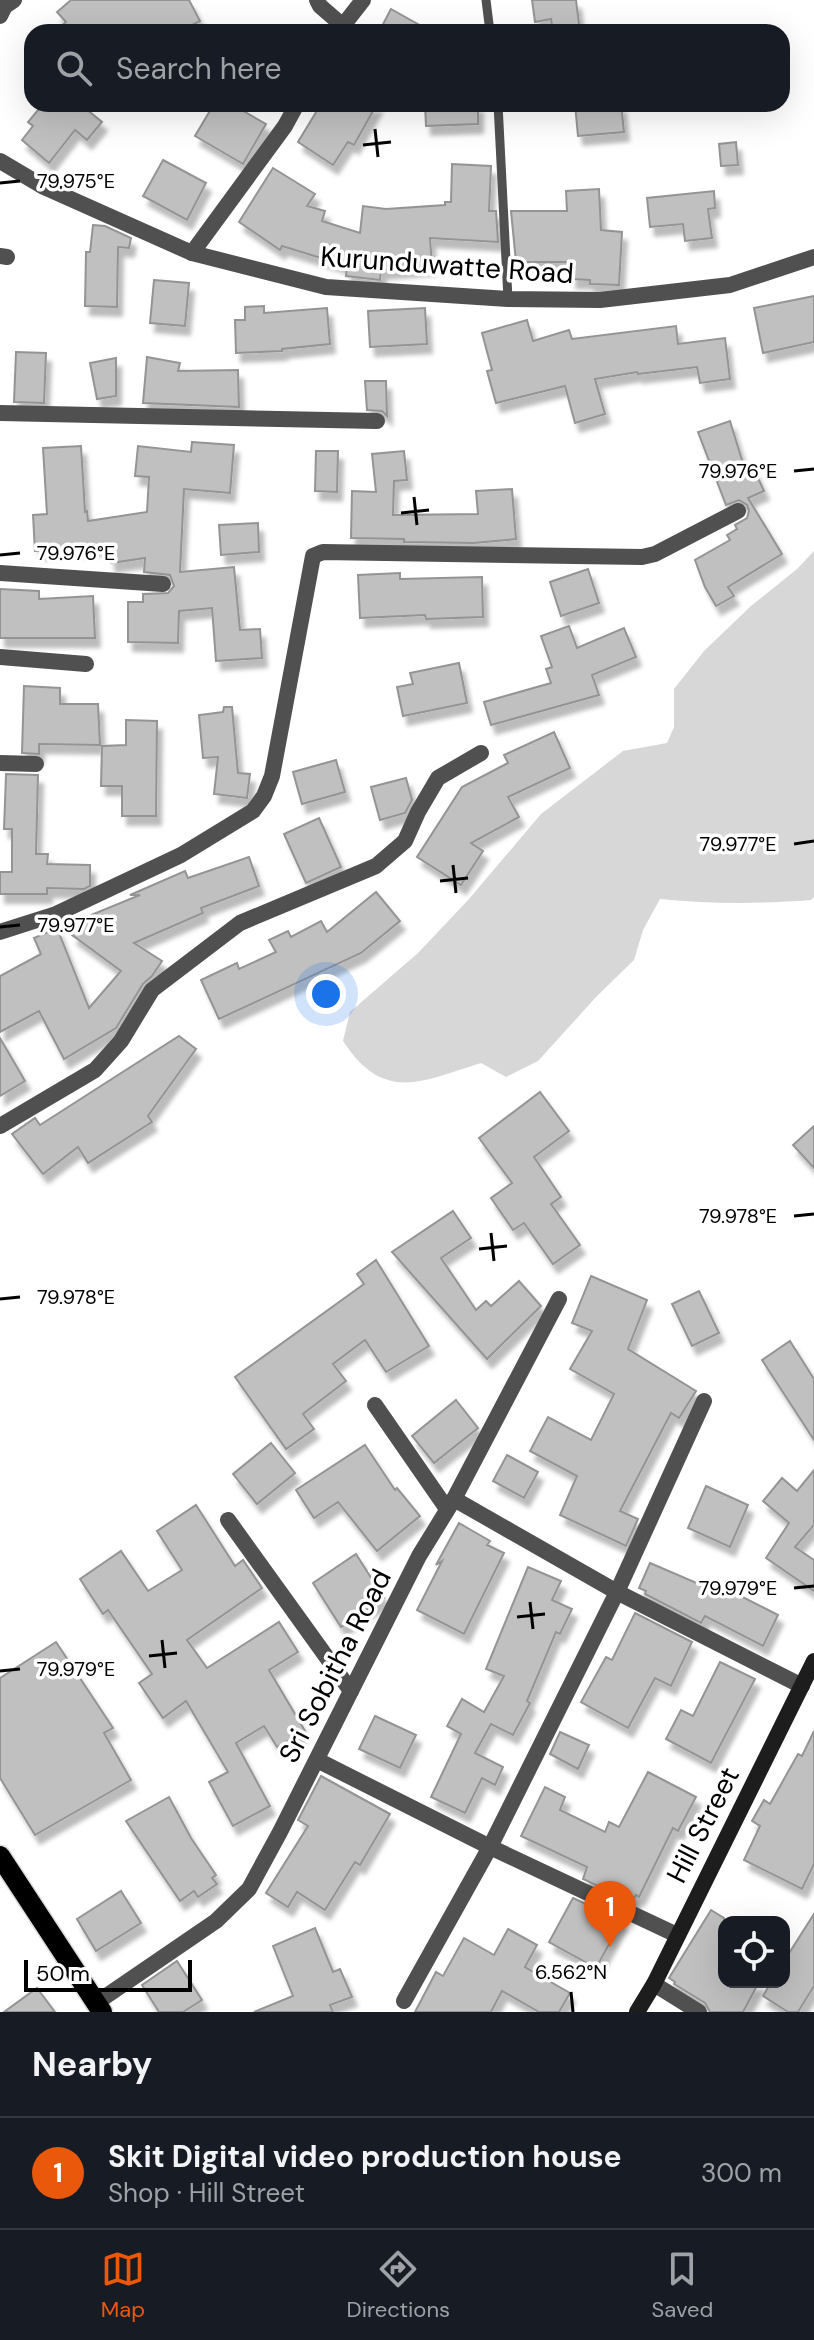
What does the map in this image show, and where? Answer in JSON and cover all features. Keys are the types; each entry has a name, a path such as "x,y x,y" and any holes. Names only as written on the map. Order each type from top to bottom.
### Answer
{"main road":[{"name":"Hill Street","path":"637,2012 654,1984 814,1661"},
{"path":"0,1856 99,2007"}],"street":[{"path":"0,16 5,6 14,0"},
{"path":"317,0 336,24"},
{"path":"343,24 363,0"},
{"path":"192,253 293,112"},
{"name":"Kurunduwatte Road","path":"0,161 44,187 192,253 326,287 508,299 600,300 730,285 814,257"},
{"path":"0,413 377,421"},
{"path":"0,932 56,914 181,855 253,811 264,796 272,776 313,556 323,552 642,557 655,554 738,511"},
{"path":"0,573 163,584"},
{"path":"0,657 86,664"},
{"path":"0,1126 95,1070 121,1041 152,990 240,923 376,866 405,841 438,778 481,753"},
{"path":"0,763 36,764"},
{"name":"Sri Sobitha Road","path":"99,2007 216,1921 249,1889 419,1556 559,1299"},
{"path":"404,2001 490,1847 617,1592 704,1401"},
{"path":"375,1405 450,1504 802,1686"},
{"path":"228,1520 351,1691"},
{"path":"317,1760 490,1847 677,1935"},
{"path":"654,1984 699,2012"}],"lane":[{"path":"486,0 489,24"},
{"path":"498,112 508,299"}],"shaded area":[{"path":"814,551 814,897 811,900 754,903 660,899 643,930 634,960 538,1061 506,1077 481,1063 423,1081 406,1082 374,1074 358,1061 343,1041 350,1012 418,953 469,899 541,814 623,751 667,743 674,727 674,689 704,651"}],"building":[{"path":"71,0 189,0 200,21 194,24 64,24 66,22 57,12"},
{"path":"532,0 576,0 579,24 552,24 551,19 535,22"},
{"path":"391,9 418,24 383,24"},
{"path":"36,112 90,112 102,122 87,140 75,130 49,163 22,140 33,126 28,122"},
{"path":"209,112 245,112 266,124 243,164 195,136"},
{"path":"316,112 373,112 354,145 348,142 333,165 298,142"},
{"path":"425,112 478,112 478,124 426,126"},
{"path":"576,112 622,112 624,132 578,136"},
{"path":"736,142 738,165 721,166 719,144"},
{"path":"163,160 206,183 187,220 143,196"},
{"path":"452,164 491,166 489,211 496,211 498,242 430,238 432,266 381,270 380,280 346,276 347,266 282,246 280,250 239,222 273,168 315,194 307,206 325,211 322,221 360,233 363,206 386,209 451,202"},
{"path":"599,189 601,230 622,232 619,285 590,284 590,280 571,279 572,262 516,262 511,211 567,211 566,191"},
{"path":"714,191 715,208 708,209 712,238 685,241 683,224 650,227 647,198"},
{"path":"93,225 105,226 131,238 129,248 118,247 117,307 85,306 86,252 90,252"},
{"path":"154,280 189,283 185,326 150,323"},
{"path":"814,296 814,342 763,353 754,308"},
{"path":"264,306 264,313 327,308 330,344 236,353 235,320 245,320 245,307"},
{"path":"425,308 427,344 370,347 368,311"},
{"path":"527,320 533,341 569,330 572,339 676,326 678,344 725,338 730,379 700,383 697,367 595,379 605,414 575,423 565,386 496,403 487,371 492,370 482,333"},
{"path":"16,352 46,353 44,403 14,402"},
{"path":"147,357 180,363 178,371 238,370 239,407 143,403"},
{"path":"116,358 116,396 97,399 90,363"},
{"path":"365,381 386,381 387,416 382,411 367,410"},
{"path":"730,421 746,473 754,469 764,491 748,498 782,554 728,587 734,596 716,606 695,560 730,540 727,535 737,529 735,525 747,518 749,511 747,505 739,500 726,505 698,432"},
{"path":"192,442 234,445 230,493 184,489 180,572 234,567 240,630 260,629 262,658 216,661 212,608 179,611 178,643 128,642 128,602 143,602 143,594 168,593 174,586 170,575 144,572 145,558 111,563 108,546 35,551 33,515 47,514 43,448 81,446 88,521 147,512 149,477 135,476 138,446 191,452"},
{"path":"316,451 338,451 337,492 315,491"},
{"path":"404,451 407,480 394,481 393,515 478,514 476,491 512,489 516,539 474,543 351,538 352,491 376,492 372,454"},
{"path":"258,523 259,552 221,555 219,525"},
{"path":"588,569 599,603 561,616 550,582"},
{"path":"400,573 400,579 482,577 483,617 426,619 425,615 360,618 358,575"},
{"path":"0,589 39,591 39,599 93,596 95,638 0,638"},
{"path":"569,626 577,648 624,628 636,657 592,675 599,695 491,725 484,702 551,683 546,669 552,667 541,636"},
{"path":"459,663 467,703 403,716 397,687 413,684 410,673"},
{"path":"24,686 60,688 60,704 98,704 100,745 39,744 39,754 22,753"},
{"path":"224,707 232,707 238,773 250,774 247,798 214,794 218,757 203,758 199,715 223,712"},
{"path":"126,720 157,721 156,816 122,816 122,786 101,786 102,746 126,745"},
{"path":"554,732 570,768 508,797 519,817 471,843 483,851 461,885 417,857 462,787 508,763 504,755"},
{"path":"336,760 345,792 302,804 293,772"},
{"path":"6,774 38,775 36,854 48,854 47,864 90,865 90,886 84,889 47,888 47,894 0,894 0,872 12,872 12,829 4,829"},
{"path":"406,778 412,800 405,813 380,820 371,787"},
{"path":"319,818 341,867 306,883 284,834"},
{"path":"249,857 259,886 201,908 203,913 134,943 162,961 143,984 116,1028 64,1059 39,1011 0,1032 0,976 41,954 34,938 57,928 89,1008 121,971 72,935 86,917 140,895 130,895 185,871 188,878"},
{"path":"376,892 400,921 361,953 219,1019 201,980 237,963 239,969 276,952 269,940 288,931 291,937 321,921 327,932"},
{"path":"179,1036 196,1049 148,1116 152,1122 88,1163 78,1147 43,1174 12,1134 35,1118 40,1125"},
{"path":"0,1038 25,1081 0,1096"},
{"path":"540,1092 569,1131 534,1157 561,1197 551,1204 580,1245 553,1264 524,1223 513,1230 491,1198 512,1183 479,1138"},
{"path":"814,1126 814,1168 793,1145"},
{"path":"453,1211 471,1238 441,1258 476,1310 486,1301 491,1306 519,1281 541,1306 487,1359 392,1252"},
{"path":"376,1260 429,1346 386,1372 365,1340 333,1364 346,1381 303,1414 314,1429 286,1449 235,1377 364,1284 357,1274"},
{"path":"591,1276 647,1300 628,1349 696,1391 679,1418 671,1413 620,1511 638,1519 626,1546 560,1515 577,1476 530,1451 548,1417 591,1440 614,1394 570,1369 592,1331 572,1323"},
{"path":"699,1291 719,1333 692,1346 672,1304"},
{"path":"790,1341 814,1379 814,1440 762,1360"},
{"path":"456,1400 478,1428 434,1463 412,1436"},
{"path":"271,1443 295,1473 257,1504 233,1474"},
{"path":"365,1445 395,1490 397,1488 420,1516 377,1551 338,1502 314,1518 296,1490"},
{"path":"507,1455 538,1472 524,1498 493,1481"},
{"path":"814,1470 814,1525 795,1547 814,1560 814,1591 766,1558 789,1523 763,1501 782,1478 797,1491"},
{"path":"706,1486 748,1505 730,1547 688,1528"},
{"path":"196,1505 235,1566 243,1560 262,1588 187,1640 207,1668 279,1622 298,1652 269,1670 305,1731 277,1747 264,1726 236,1743 270,1806 233,1826 209,1782 228,1772 186,1701 163,1718 139,1683 152,1674 108,1610 103,1614 80,1579 121,1551 148,1591 182,1570 157,1531"},
{"path":"459,1523 490,1541 487,1545 504,1553 464,1634 417,1610 442,1561 436,1565"},
{"path":"356,1554 384,1598 341,1627 313,1583"},
{"path":"650,1563 722,1594 725,1588 778,1615 763,1646 705,1616 701,1623 645,1594 646,1591 639,1588"},
{"path":"528,1567 561,1581 552,1600 572,1609 560,1634 556,1632 527,1701 530,1703 513,1735 491,1724 475,1753 503,1767 495,1785 482,1778 465,1813 431,1797 461,1734 447,1726 462,1699 484,1712 504,1676 486,1669"},
{"path":"635,1613 692,1642 671,1686 655,1678 628,1728 581,1702 606,1657 612,1660"},
{"path":"56,1642 113,1728 104,1733 131,1780 35,1835 0,1778 0,1678"},
{"path":"720,1662 755,1679 711,1763 666,1739 681,1710 693,1716"},
{"path":"375,1716 416,1735 400,1768 359,1749"},
{"path":"814,1731 814,1864 802,1889 744,1860 760,1826 752,1821 764,1800 770,1804 798,1754 802,1756"},
{"path":"560,1732 589,1745 578,1769 550,1754"},
{"path":"648,1772 696,1797 678,1831 673,1828 639,1897 636,1895 632,1902 583,1879 587,1867 521,1836 545,1787 565,1797 560,1810 605,1832 609,1822 619,1827"},
{"path":"321,1776 390,1814 360,1865 355,1862 325,1910 297,1892 288,1907 266,1893 308,1826 298,1820"},
{"path":"169,1797 216,1875 212,1878 217,1884 198,1897 194,1891 180,1901 126,1821"},
{"path":"121,1891 141,1923 96,1951 77,1919"},
{"path":"573,1898 622,1921 596,1968 549,1942"},
{"path":"711,1910 721,1916 718,1916 718,1988 756,1988 743,2012 710,2012 705,2003 669,1978"},
{"path":"814,1914 814,1986 798,2012 788,2012 763,1996 768,1988 790,1988 790,1952"},
{"path":"315,1928 333,1972 340,1969 352,1997 330,2005 333,2012 254,2012 293,1996 273,1946"},
{"path":"508,1929 537,1945 525,1967 570,1993 559,2012 539,2012 502,1991 491,2012 415,2012 436,1972 443,1976 464,1938 494,1955"},
{"path":"177,1961 202,2000 183,2012 159,2012 142,1985"},
{"path":"37,1988 55,2012 4,2012"}],"place":[{"name":"Skit Digital video production house","path":"610,1947"}]}
